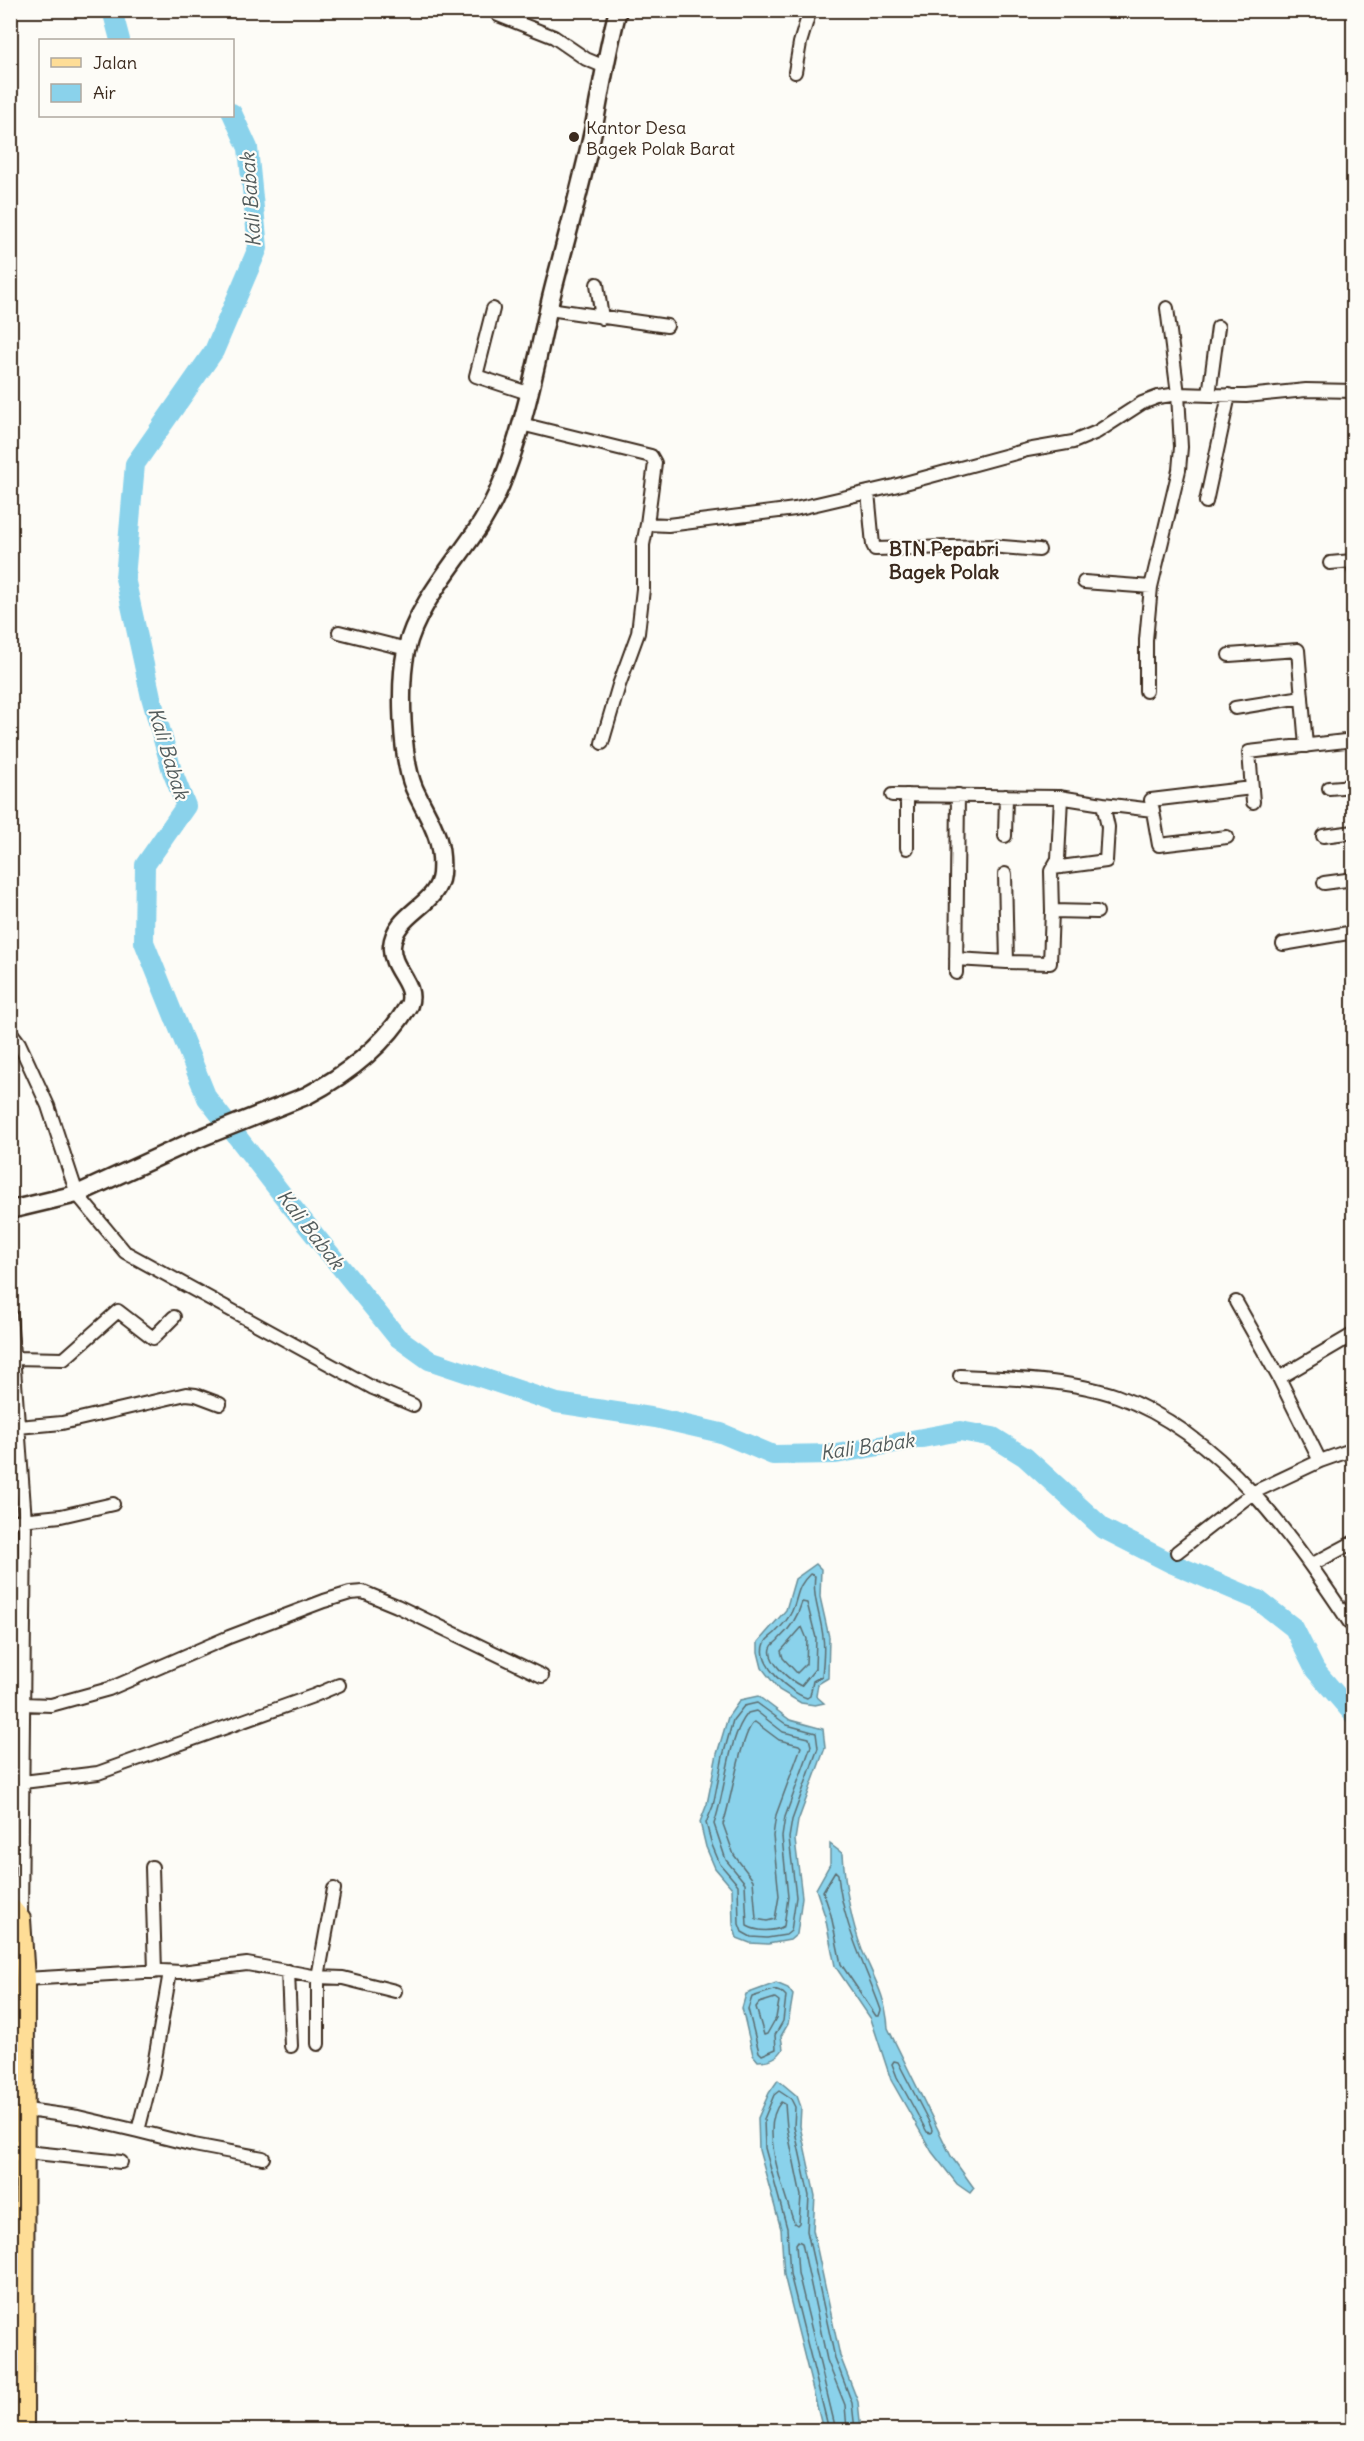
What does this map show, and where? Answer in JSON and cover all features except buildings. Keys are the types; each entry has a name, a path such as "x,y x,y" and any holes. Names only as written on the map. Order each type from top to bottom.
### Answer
{"main road":[{"path":"16,1912 25,1979 19,2042 27,2110 26,2152 18,2183 17,2231 17,2401 24,2430"}],"street":[{"path":"10,1210 77,1194 195,1140 306,1096 352,1067 383,1041 410,1002 410,988 396,967 392,947 397,928 439,887 441,866 435,828 414,787 405,752 403,718 407,649 427,604 494,500 521,424 593,131 618,10"},
{"path":"795,72 800,43 810,10"},
{"path":"498,15 554,37 586,59 605,66"},
{"path":"597,284 602,318"},
{"path":"1146,691 1145,654 1150,587 1181,459 1178,394 1167,308"},
{"path":"493,309 476,376 528,393"},
{"path":"549,309 667,326"},
{"path":"1209,395 1218,327"},
{"path":"647,524 668,525 741,518 795,509 868,492 1027,450 1084,438 1148,400 1178,394 1260,395 1306,390 1353,391"},
{"path":"1206,502 1229,395"},
{"path":"521,424 651,456 655,463 643,545 643,589 638,633 619,685 602,743"},
{"path":"868,492 875,549 990,546 1039,550"},
{"path":"1330,563 1352,561 1353,570"},
{"path":"1084,582 1150,587"},
{"path":"339,632 407,649"},
{"path":"1229,655 1298,650 1306,746"},
{"path":"1235,708 1302,697"},
{"path":"1253,802 1249,752 1353,740"},
{"path":"1329,788 1353,786"},
{"path":"1227,837 1159,845 1151,800 1252,788"},
{"path":"892,795 1061,797 1153,810"},
{"path":"907,795 907,848"},
{"path":"956,973 958,795"},
{"path":"1005,836 1006,796"},
{"path":"956,959 1050,963 1053,868 1058,859 1061,797"},
{"path":"1053,868 1106,861 1108,827 1103,804"},
{"path":"1323,836 1353,832"},
{"path":"1005,874 1007,962"},
{"path":"1324,883 1353,879"},
{"path":"1052,911 1097,912"},
{"path":"1283,944 1353,933"},
{"path":"10,1031 19,1043 48,1106 77,1194 125,1252 132,1258 374,1388 413,1405"},
{"path":"1236,1302 1279,1378 1320,1461"},
{"path":"13,1358 64,1359 118,1311 153,1338 174,1317"},
{"path":"11,1321 25,1521 23,1782 16,1912"},
{"path":"1279,1378 1353,1334"},
{"path":"960,1376 1030,1379 1117,1396 1173,1424 1254,1492 1311,1565 1353,1629"},
{"path":"18,1427 73,1420 186,1394 196,1395 220,1404"},
{"path":"1177,1552 1254,1492 1320,1461 1353,1449"},
{"path":"10,1521 61,1516 113,1504"},
{"path":"1311,1565 1353,1542"},
{"path":"23,1704 51,1705 109,1689 229,1637 324,1600 363,1592 542,1676"},
{"path":"23,1782 98,1773 339,1685"},
{"path":"152,1867 155,1972"},
{"path":"318,2044 318,1977 334,1889"},
{"path":"25,1979 199,1971 247,1964 318,1977 343,1978 395,1991"},
{"path":"288,1971 291,2046"},
{"path":"138,2131 153,2071 170,1972"},
{"path":"27,2110 78,2117 194,2145 263,2158"},
{"path":"26,2152 121,2162"}],"water":[{"path":"816,1564 821,1569 820,1597 829,1637 828,1678 818,1684 816,1696 824,1703 815,1705 801,1703 779,1690 762,1668 758,1642 786,1610 795,1579"},
{"path":"758,1696 790,1720 823,1729 825,1748 798,1821 795,1840 802,1897 797,1934 790,1940 768,1944 750,1943 737,1938 733,1925 732,1888 715,1868 706,1847 700,1822 707,1804 717,1754 728,1717 740,1700"},
{"path":"830,1844 843,1854 851,1915 862,1950 882,1997 888,2028 951,2156 974,2188 970,2193 957,2184 932,2152 891,2080 871,2019 835,1966 825,1916 816,1889 830,1864"},
{"path":"776,1983 788,1988 793,1995 788,2024 781,2036 783,2049 773,2058 758,2061 753,2055 742,2008 746,1994"},
{"path":"778,2080 797,2096 801,2107 800,2126 815,2196 813,2230 840,2356 858,2402 861,2430 823,2430 784,2275 781,2229 759,2150 758,2118 769,2093"}],"waterway":[{"name":"Kali Babak","path":"112,10 120,39"},
{"name":"Kali Babak","path":"234,117 248,148 258,248 214,351 135,464 125,578 151,697 172,771 186,806 145,865 144,942 207,1098 397,1337 429,1360 557,1403 656,1418 721,1433 773,1455 836,1454 960,1431 993,1437 1025,1457 1104,1529 1171,1563 1258,1600 1294,1628 1315,1670 1354,1715"}],"place":[{"name":"Kantor Desa Bagek Polak Barat","path":"574,137"}],"district":[{"name":"BTN Pepabri Bagek Polak","path":"944,560"}]}
